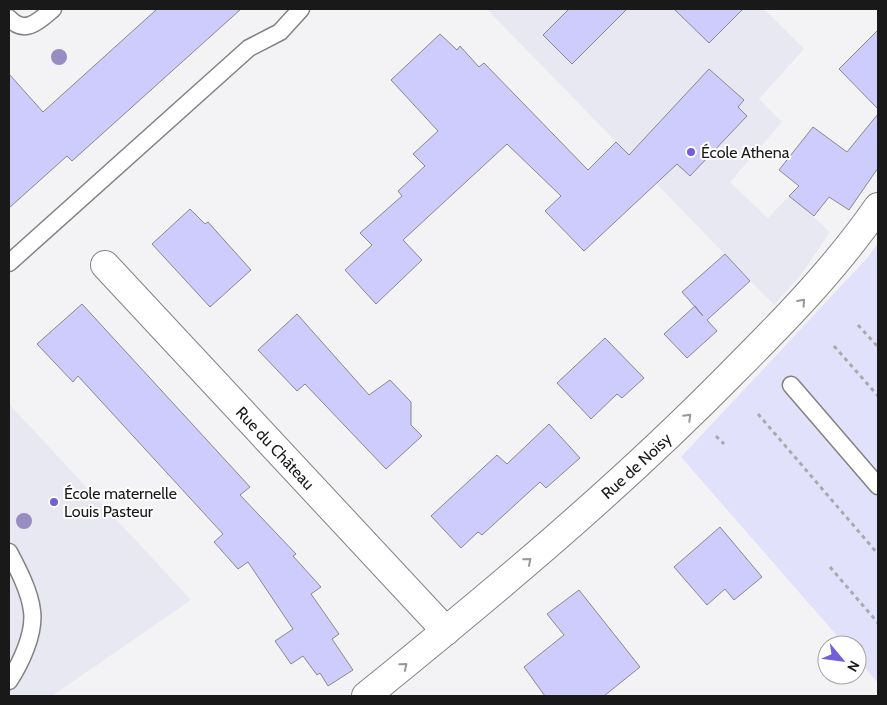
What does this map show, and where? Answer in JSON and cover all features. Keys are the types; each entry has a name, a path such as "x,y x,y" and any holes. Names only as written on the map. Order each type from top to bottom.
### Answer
{"street":[{"name":"Rue de Noisy","path":"366,696 446,631 628,475 691,415 801,304 854,243 878,208"},
{"name":"Rue du Château","path":"105,265 446,631"}],"lane":[{"path":"9,18 23,26 34,26 53,9"},
{"path":"9,263 249,48 280,32 301,9"},
{"path":"791,385 878,486"},
{"path":"9,552 24,584 32,612 21,663 9,681"}],"path":[{"path":"858,325 878,347"},
{"path":"834,346 878,396"},
{"path":"758,414 878,554"},
{"path":"830,567 878,623"}],"shaded area":[{"name":"École Athena","path":"487,9 764,9 804,49 759,99 782,122 730,182 768,218 790,195 830,232 801,275 774,305"},
{"path":"878,243 878,683 867,670 867,635 836,635 681,457 869,256"},
{"name":"École maternelle Louis Pasteur","path":"9,404 191,600 52,696 9,696"}],"building":[{"path":"157,9 241,9 72,161 67,156 9,208 9,74 43,112"},
{"path":"569,9 627,9 572,64 543,35"},
{"path":"674,9 743,9 709,43"},
{"path":"878,30 878,109 839,69"},
{"path":"440,34 457,50 460,46 479,67 484,63 588,170 616,142 629,155 709,69 744,100 738,107 747,116 690,176 677,164 584,251 545,211 561,196 507,144 403,240 422,260 376,304 345,270 372,245 360,233 402,196 398,191 425,166 413,154 438,131 391,80"},
{"path":"878,114 878,168 849,210 829,197 814,216 789,196 799,186 779,170 813,127 847,152"},
{"path":"190,209 205,224 208,222 251,270 210,307 152,244"},
{"path":"725,254 750,281 707,320 717,331 687,358 664,334 695,306 682,292"},
{"path":"82,304 250,487 240,495 296,554 293,556 321,587 311,594 339,634 332,639 353,670 328,686 320,673 317,675 303,656 291,664 275,641 293,629 248,562 238,569 214,542 223,534 78,376 73,382 37,344"},
{"path":"297,314 369,395 390,380 411,402 411,425 422,436 386,469 305,384 297,391 258,350"},
{"path":"605,338 644,378 622,398 617,394 591,419 557,383"},
{"path":"549,424 580,458 546,488 540,482 482,535 478,532 461,548 431,516 497,455 507,464"},
{"path":"720,527 762,577 734,600 725,589 707,605 674,567"},
{"path":"579,590 640,667 604,696 545,696 524,667 564,635 547,614"}],"place":[{"name":"École Athena","path":"691,152"},
{"name":"École maternelle Louis Pasteur","path":"54,502"}]}
